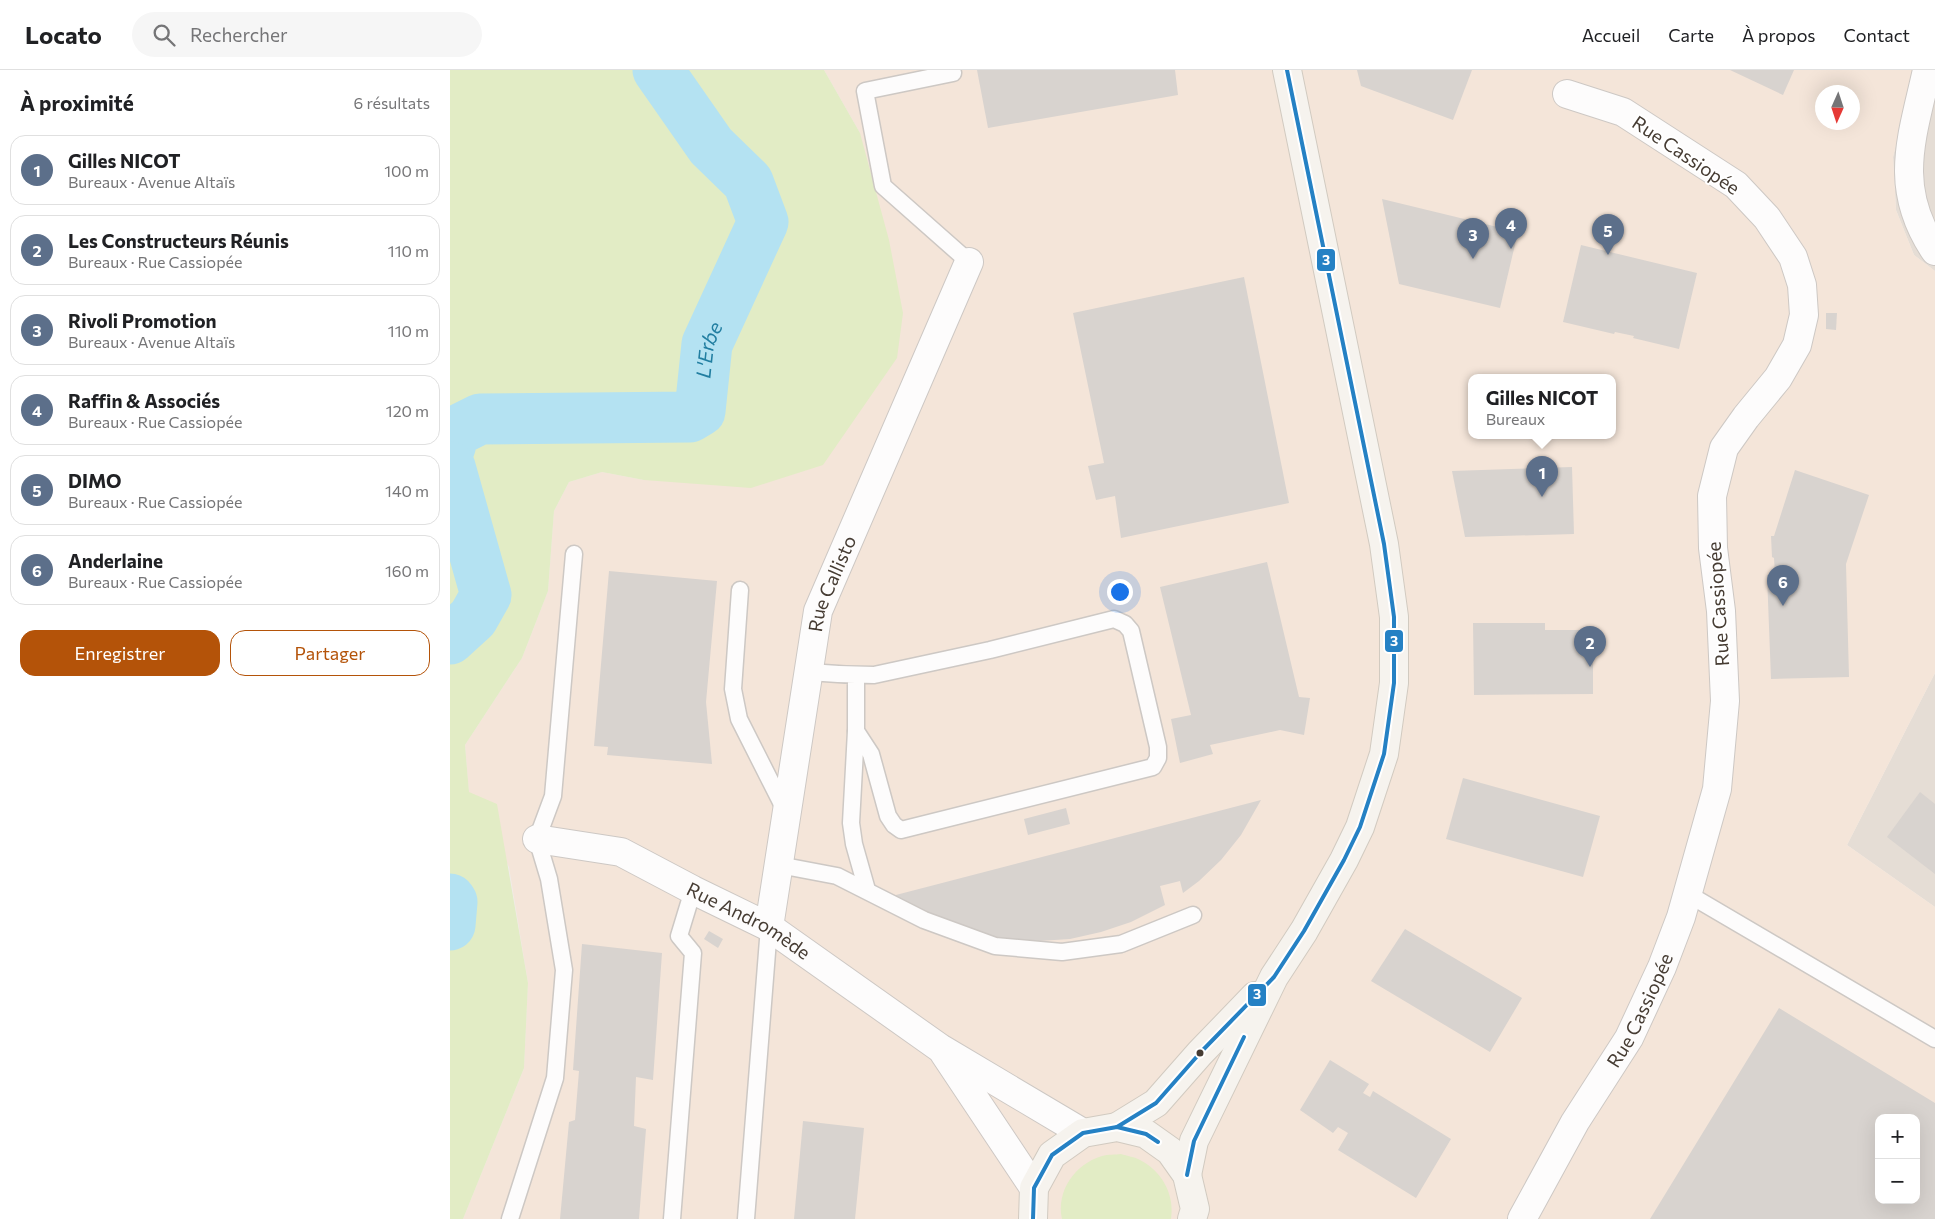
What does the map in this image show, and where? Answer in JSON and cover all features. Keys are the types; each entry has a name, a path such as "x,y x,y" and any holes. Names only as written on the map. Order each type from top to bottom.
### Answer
{"street":[{"path":"1187,1175 1194,1140 1274,977 1304,931 1336,876 1360,827 1384,754 1394,683 1394,617 1384,544 1288,70"},
{"path":"1927,70 1910,146 1908,174 1911,199 1920,224 1935,251"},
{"name":"Rue Cassiopée","path":"1522,1219 1575,1122 1629,1038 1662,967 1681,917 1717,789 1725,701 1721,610 1713,548 1712,496 1724,448 1746,417 1778,378 1796,344 1804,315 1802,285 1793,257 1768,218 1736,185 1623,112 1567,94"},
{"name":"Rue Callisto","path":"770,927 818,611 968,262"},
{"name":"Rue Andromède","path":"537,839 620,852 770,927 940,1048 1083,1133"},
{"path":"1117,1128 1156,1103 1200,1053 1274,977"},
{"name":"Rue Andromède","path":"940,1048 1034,1188"},
{"path":"1033,1219 1034,1188 1052,1155 1083,1133 1117,1128 1146,1134 1170,1151 1187,1175 1195,1209 1192,1219"}],"lane":[{"path":"953,73 865,91 883,186 968,262"},
{"path":"510,1219 555,1078 564,970 549,879 537,839 552,796 574,554"},
{"path":"740,590 733,689 739,719 787,814"},
{"path":"809,672 874,675 990,650 1114,619 1125,624 1131,631 1158,748 1158,758 1153,767 901,830 894,825 888,816 871,754 856,731"},
{"path":"856,675 856,731 850,822 867,890"},
{"path":"779,865 837,876 924,920 995,946 1062,952 1121,944 1193,915"},
{"path":"672,1219 693,953 679,936 693,890"},
{"path":"1688,894 1935,1039"},
{"path":"746,1219 770,927"}],"shaded area":[{"path":"824,70 1914,70 1893,157 1896,210 1914,255 1935,271 1935,673 1847,845 1935,907 1935,1219 463,1219 524,1068 528,983 509,867 469,793 465,745 522,658 548,591 554,511 569,482 602,472 644,480 860,133"},
{"path":"1914,70 1935,70 1935,271 1914,255 1896,210 1893,157"},
{"path":"1935,673 1935,907 1847,845"}],"green space":[{"path":"450,70 824,70 860,133 889,240 903,313 897,358 823,465 751,488 644,480 602,472 569,482 554,511 548,591 522,658 465,745 469,792 497,804 528,983 524,1068 463,1219 450,1219"},
{"path":"1121,1154 1140,1160 1155,1170 1161,1177 1171,1201 1171,1219 1062,1219 1062,1198 1065,1189 1076,1172 1092,1160 1104,1155"}],"building":[{"path":"977,70 1175,70 1178,95 988,128"},
{"path":"1357,70 1472,70 1453,120 1361,86"},
{"path":"1730,70 1794,70 1783,95"},
{"path":"1382,199 1518,232 1500,308 1399,284"},
{"path":"1581,245 1697,273 1679,349 1633,338 1634,336 1615,332 1614,334 1563,322"},
{"path":"1244,277 1289,503 1121,538 1115,496 1096,500 1088,466 1104,463 1073,313"},
{"path":"1826,313 1837,313 1836,330 1826,329"},
{"path":"1572,467 1574,534 1465,537 1452,471"},
{"path":"1795,470 1869,495 1846,564 1849,677 1771,679 1767,575 1775,575 1771,536 1774,536"},
{"path":"1267,562 1299,697 1310,698 1304,735 1280,730 1210,745 1213,754 1180,763 1171,719 1191,715 1160,587"},
{"path":"609,571 717,581 706,702 712,764 607,755 608,747 594,746"},
{"path":"1473,623 1545,623 1545,630 1593,630 1593,694 1474,695"},
{"path":"1463,778 1600,816 1583,877 1446,839"},
{"path":"1920,792 1935,804 1935,874 1887,837"},
{"path":"1261,800 1241,835 1221,860 1199,881 1183,893 1180,881 1160,886 1165,905 1131,922 1101,932 1070,939 1039,941 991,937 961,930 892,896"},
{"path":"1066,808 1070,824 1028,835 1024,819"},
{"path":"1405,929 1522,998 1490,1052 1371,981"},
{"path":"709,931 723,939 718,948 704,939"},
{"path":"582,944 662,953 653,1080 636,1077 634,1126 646,1129 639,1219 560,1219 569,1122 575,1120 579,1071 573,1070"},
{"path":"1779,1008 1935,1103 1935,1219 1650,1219"},
{"path":"1330,1060 1369,1084 1363,1093 1370,1097 1373,1091 1451,1139 1416,1198 1338,1150 1348,1133 1338,1127 1333,1133 1300,1110"},
{"path":"803,1121 864,1128 855,1219 794,1219"}],"waterway":[{"name":"L'Erbe","path":"450,447 454,432 480,419 690,417 700,411 707,344 763,222 748,182 711,146 658,70"},
{"name":"L'Erbe","path":"450,430 454,432"},
{"name":"L'Erbe","path":"450,467 486,595 473,618 450,639"},
{"name":"L'Erbe","path":"450,899 452,902 450,925"}],"transit line":[{"name":"3","path":"1117,1127 1156,1103 1200,1053 1274,977 1304,931 1344,860 1360,827 1384,754 1394,683 1394,617 1384,544 1287,70"},
{"name":"3","path":"1187,1175 1194,1141 1244,1037"},
{"name":"3","path":"1033,1219 1034,1188 1052,1155 1083,1133 1117,1127 1146,1134 1158,1142"}],"place":[{"name":"Raffin & Associés","path":"1511,249"},
{"name":"DIMO","path":"1608,255"},
{"name":"Rivoli Promotion","path":"1473,259"},
{"name":"Gilles NICOT","path":"1542,497"},
{"name":"Anderlaine","path":"1783,606"},
{"name":"Les Constructeurs Réunis","path":"1590,667"}]}
